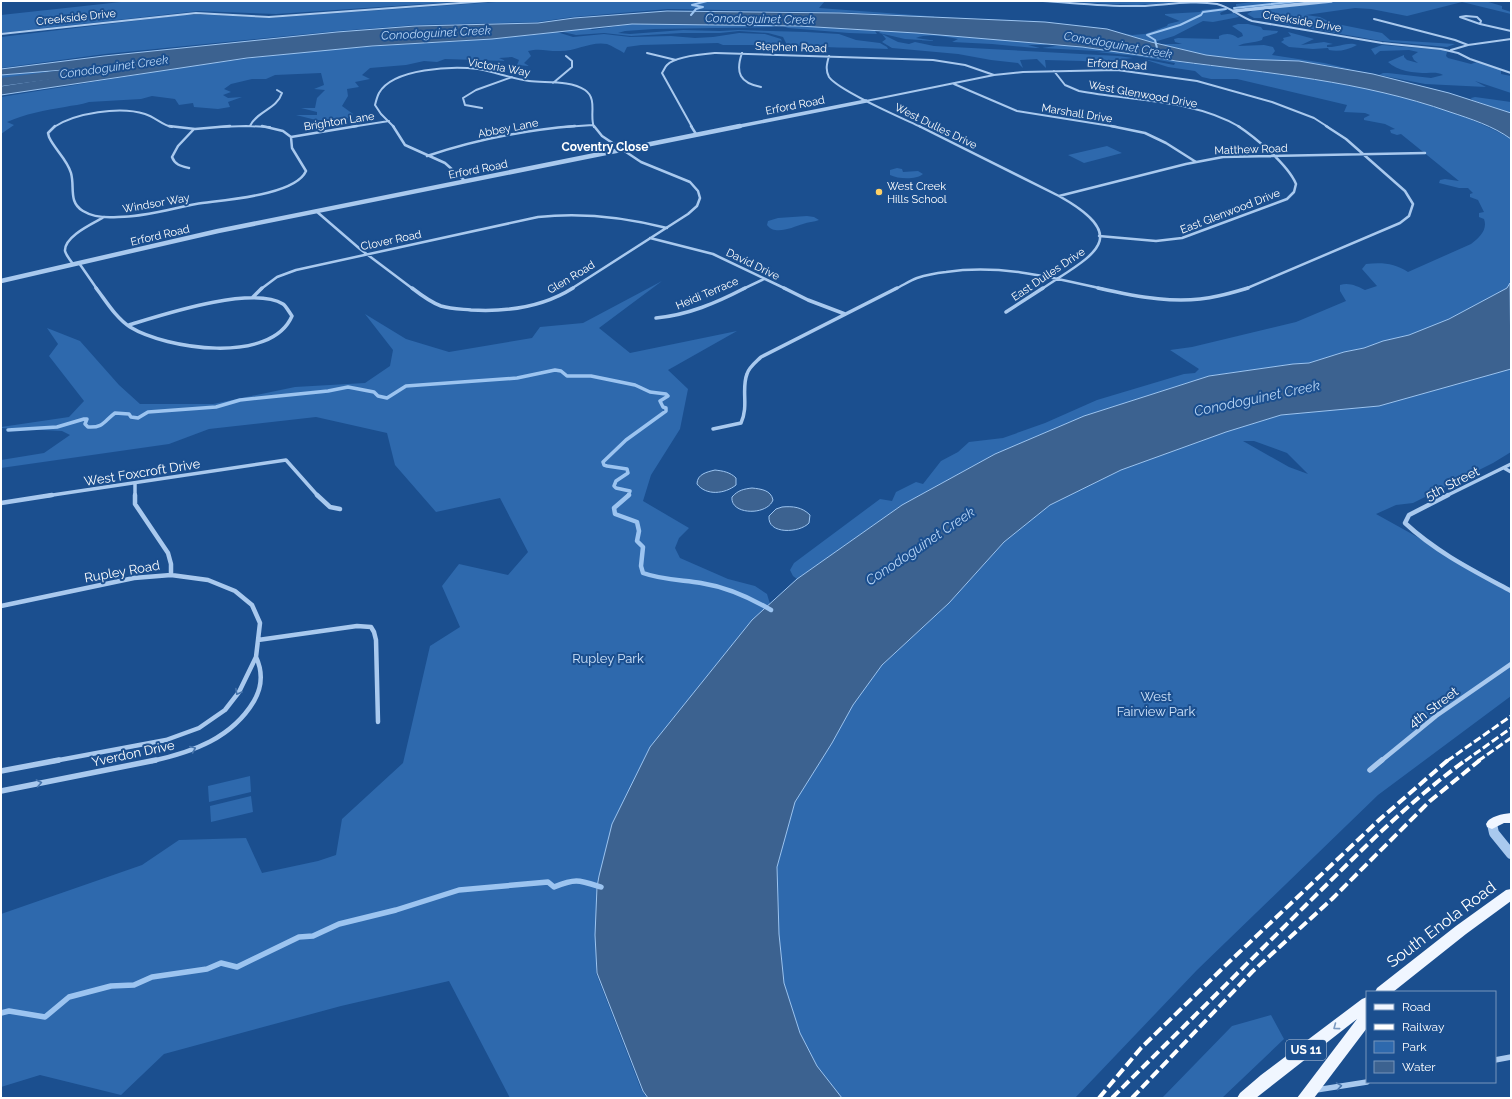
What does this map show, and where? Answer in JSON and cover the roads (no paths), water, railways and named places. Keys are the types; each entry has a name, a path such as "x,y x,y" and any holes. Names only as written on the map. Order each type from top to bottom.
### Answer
{"main road":[{"path":"1492,824 1502,819 1511,818"},
{"name":"South Enola Road","path":"1387,989 1461,930 1511,894"},
{"name":"US 11","path":"1246,1098 1266,1080 1366,1004"},
{"name":"US 11","path":"1308,1094 1366,1019"}],"street":[{"name":"Creekside Drive","path":"1,34 196,13 269,17 488,1"},
{"name":"Creekside Drive","path":"1043,1 1140,6 1210,2 1223,5 1234,10 1247,19 1288,28 1390,44 1450,50 1511,73"},
{"path":"1234,10 1331,1"},
{"path":"1480,24 1479,19 1475,16 1460,17 1480,24 1511,31"},
{"path":"1374,19 1455,40 1468,45"},
{"path":"1450,50 1468,45 1511,39"},
{"path":"742,53 738,68 742,78 750,85 761,87"},
{"name":"Stephen Road","path":"676,60 709,54 742,53 940,61 972,66 994,75"},
{"path":"647,54 676,60"},
{"path":"553,83 572,67 572,61 566,56"},
{"name":"West Dulles Drive","path":"829,56 826,67 828,76 840,87 1059,196"},
{"path":"676,60 668,64 662,73 696,134"},
{"name":"Victoria Way","path":"465,181 452,168 405,145 389,122 378,110 375,103 377,96 385,85 399,78 426,71 464,68 553,83 581,89 590,94 592,100 593,125"},
{"name":"Erford Road","path":"1,281 218,231 696,134 1010,73 1054,71 1122,71 1187,79 1220,86 1272,102 1314,118 1336,130 1409,196 1413,204 1409,216 1400,223 1249,288 1212,298 1162,300 1124,295 1057,279 1004,270 971,269 943,272 908,282 761,357 746,375 746,415 741,423 713,428"},
{"name":"West Glenwood Drive","path":"1054,71 1065,85 1079,91 1179,107 1220,118 1251,134 1273,156"},
{"path":"482,108 465,105 463,98 476,90 512,77"},
{"name":"Marshall Drive","path":"953,84 1017,111 1145,133 1166,143 1196,162"},
{"path":"250,126 255,118 276,103 282,96 282,92 277,90"},
{"name":"Windsor Way","path":"124,112 147,114 163,124 172,127 194,129 250,126 276,128 291,136 292,148 306,171 301,178 292,185 263,194 125,217 104,217 83,211 75,205 73,202 69,167 48,137 50,130 58,124 81,116 99,113 124,112"},
{"name":"Brighton Lane","path":"291,136 389,122"},
{"path":"593,125 601,135 621,149"},
{"name":"Abbey Lane","path":"427,156 465,144 536,130 593,125"},
{"path":"189,168 177,165 172,162 172,158 174,151 194,129"},
{"name":"Glen Road","path":"316,211 366,254 420,296 434,303 459,310 491,311 526,307 559,297 667,228 696,207 700,201 700,192 684,178 644,164 621,149"},
{"name":"Matthew Road","path":"1059,196 1196,162 1223,157 1425,154"},
{"name":"East Glenwood Drive","path":"1099,236 1156,241 1182,238 1287,198 1294,192 1296,184 1288,171 1273,156"},
{"path":"1059,196 1091,216 1099,228 1099,236"},
{"name":"Clover Road","path":"252,298 268,282 287,272 550,215 580,213 605,214 667,228"},
{"path":"73,264 66,254 65,249 67,243 76,234 104,217"},
{"name":"East Dulles Drive","path":"1006,312 1016,308 1094,254 1098,248 1099,236"},
{"name":"David Drive","path":"650,238 713,254 808,300 845,314"},
{"path":"80,262 98,290 120,318 129,325 152,336 195,348 225,349 248,345 276,334 287,326 292,316 289,308 284,304 269,299 252,298 217,302 129,325"},
{"name":"Heidi Terrace","path":"656,318 666,318 690,313 764,279"},
{"name":"West Foxcroft Drive","path":"1,503 135,484 286,460 324,503 330,507 340,509"},
{"name":"5th Street","path":"1511,464 1409,516 1405,523 1416,534 1437,549 1511,590"},
{"path":"1504,468 1511,472"},
{"path":"135,484 135,504 168,554 171,564 171,575"},
{"name":"Rupley Road","path":"1,606 134,578 171,575 208,580 235,591 248,601 257,614 260,623 258,640"},
{"path":"258,640 357,626 364,626 373,629 376,632 378,722"},
{"name":"Yverdon Drive","path":"1,772 166,740 189,733 211,721 225,710 239,692 256,657 258,640"},
{"name":"Yverdon Drive","path":"1,791 163,760 200,746 220,735 236,723 255,700 260,687 262,674 256,657"},
{"name":"4th Street","path":"1370,770 1436,716 1511,664"},
{"path":"1492,824 1494,833 1511,854"},
{"path":"1496,1060 1511,1057"},
{"path":"1308,1094 1366,1082"}],"water":[{"path":"667,11 840,13 1045,22 1107,29 1151,42 1206,55 1239,59 1299,61 1373,74 1449,93 1511,113 1511,139 1482,123 1417,101 1349,85 1314,79 1082,47 916,33 799,26 632,24 492,39 372,46 247,58 1,95 1,86 124,67 127,65 120,63 109,66 1,75 1,69 104,56 337,32 415,26 538,23 574,18"},
{"path":"1510,283 1511,369 1379,406 1281,415 1226,432 1121,470 1050,505 1004,542 949,603 882,665 853,705 832,743 795,802 777,867 779,934 784,983 800,1033 817,1066 842,1098 648,1098 643,1091 597,973 595,935 597,887 599,876 612,824 650,747 752,620 797,579 902,505 995,454 1084,416 1209,376 1309,363 1344,352 1364,348 1383,341 1409,335 1449,319 1507,288"},
{"path":"715,470 726,472 734,476 736,478 736,485 721,492 710,492 701,488 697,484 697,481 703,474"},
{"path":"752,488 768,492 773,500 764,509 757,511 743,510 733,503 732,497 737,493 741,490"},
{"path":"782,507 794,507 804,510 810,515 809,523 799,529 792,530 773,527 769,516 776,509"}],"waterway":[{"path":"691,15 696,9 703,7 692,5 707,1"},
{"path":"1234,8 1299,1"},
{"path":"1157,48 1155,40 1147,35 1180,25 1201,15 1203,12 1226,9"},
{"name":"Conodoguinet Creek","path":"1,82 156,62"},
{"path":"8,430 57,427 84,419 87,419 85,424 88,427 93,427 101,425 115,413 129,414 131,417 138,418 148,412 216,407 240,400 328,391 348,387 374,392 378,396 387,398 406,386 517,378 555,370 561,371 567,376 591,376 635,385 650,392 666,394 668,396 660,401 663,407 666,408 666,411 626,440 603,462 604,465 607,466 627,469 628,473 616,481 614,486 616,488 630,491 628,496"},
{"path":"628,496 614,508 615,514 637,522 639,531 637,541 643,547 641,566 643,573 719,587 746,597 771,610"},
{"path":"1,1013 9,1011 45,1017 69,997 111,986 134,985 152,977 207,969 221,963 237,967 299,937 313,936 339,924 396,910 459,890 548,882 554,887 573,881 601,887"}],"railway":[{"path":"1447,761 1511,716"},
{"path":"1465,761 1511,728"},
{"path":"1478,761 1511,738"},
{"path":"1099,1098 1141,1048 1230,961 1379,820 1448,760"},
{"path":"1112,1098 1364,848 1424,793 1466,760"},
{"path":"1132,1098 1252,972 1332,899 1430,801 1480,760"}],"place":[{"name":"West Creek Hills School","path":"879,192"}],"district":[{"name":"Coventry Close","path":"605,147"}],"park label":[{"name":"Rupley Park","path":"608,658"},
{"name":"West Fairview Park","path":"1156,704"}]}
